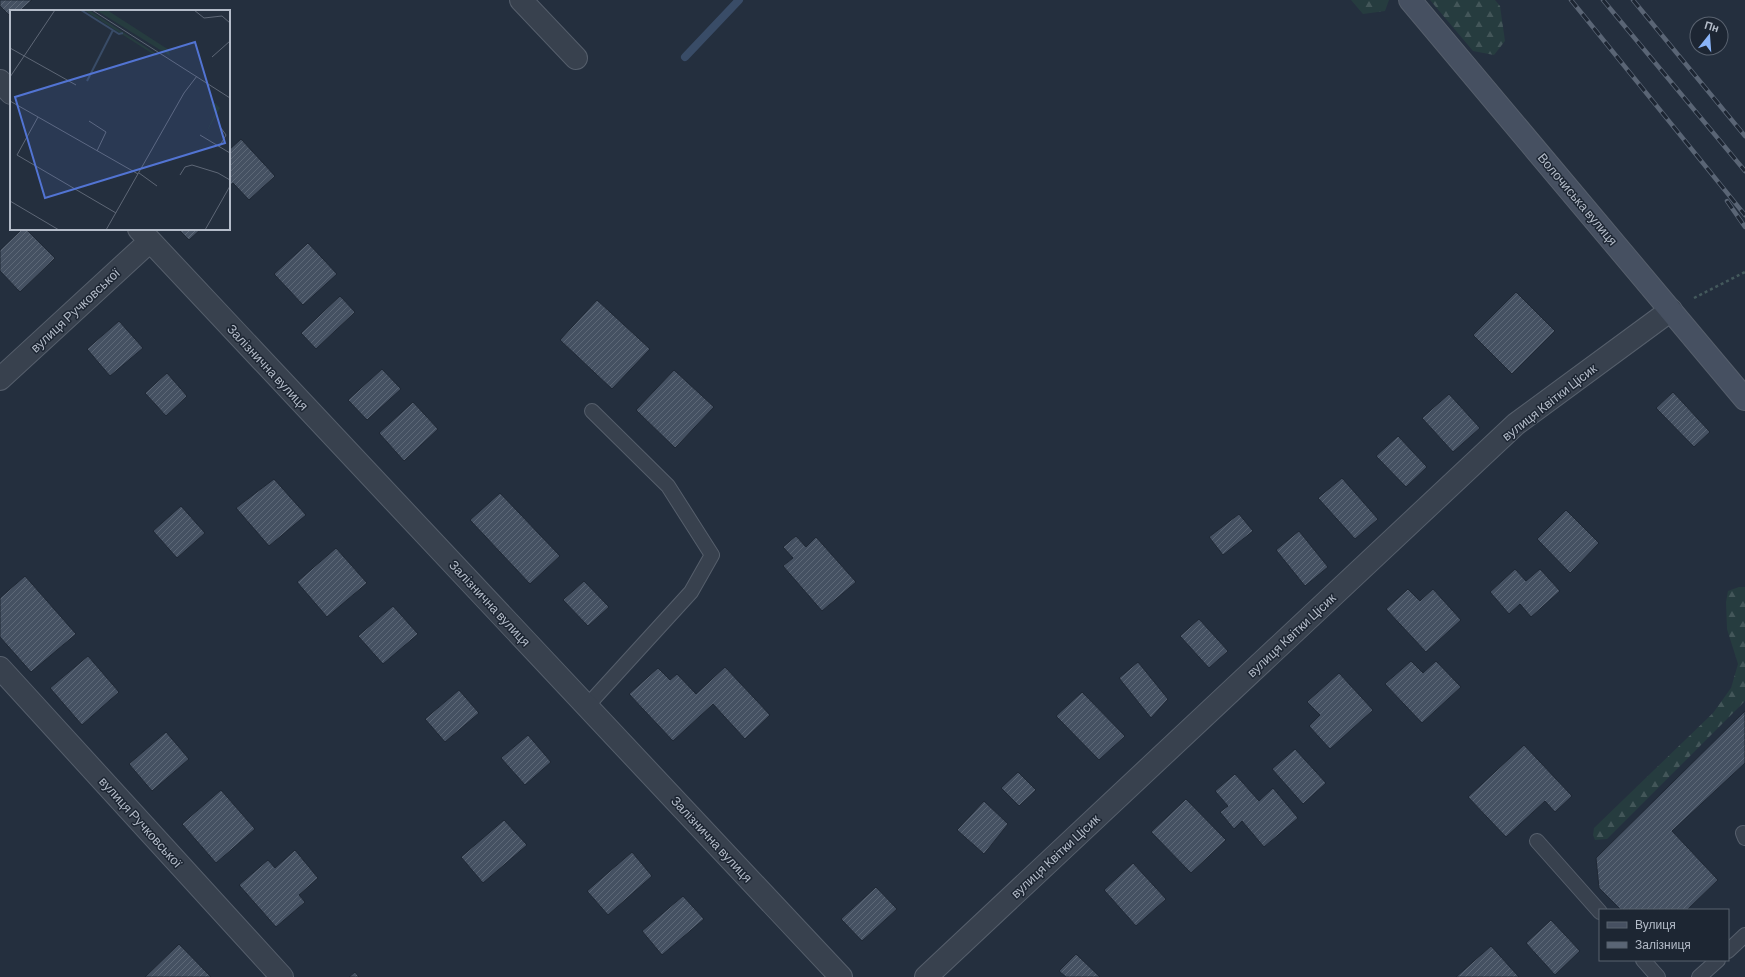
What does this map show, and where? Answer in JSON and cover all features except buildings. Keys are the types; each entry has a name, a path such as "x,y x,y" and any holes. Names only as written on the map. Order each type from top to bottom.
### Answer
{"main road":[{"name":"Волочиська вулиця","path":"1410,0 1745,399"}],"street":[{"path":"521,0 576,58"},
{"path":"0,81 10,92"},
{"name":"вулиця Ручковської","path":"0,379 145,235"},
{"name":"Залізнична вулиця","path":"145,235 841,977"},
{"name":"вулиця Квітки Цісик","path":"926,977 1516,424 1671,310"},
{"name":"вулиця Ручковської","path":"0,668 282,977"}],"lane":[{"path":"588,706 691,592 712,555 668,486 592,410"},
{"path":"1537,841 1599,911"},
{"path":"1729,950 1745,935"},
{"path":"1644,961 1658,977"},
{"path":"1699,977 1717,961"}],"path":[{"path":"1671,310 1745,272"}],"green space":[{"path":"1351,0 1389,0 1385,11 1363,14"},
{"path":"1430,0 1495,0 1500,6 1505,41 1494,55 1473,51"},
{"path":"1739,587 1745,587 1745,701 1607,839 1595,840 1593,835 1594,828 1713,713 1731,688 1738,664 1727,629 1726,602 1728,591"}],"waterway":[{"path":"685,57 739,0"}],"railway":[{"path":"1571,0 1745,215"},
{"path":"1603,0 1745,171"},
{"path":"1633,0 1745,136"},
{"path":"1727,201 1745,227"}]}
